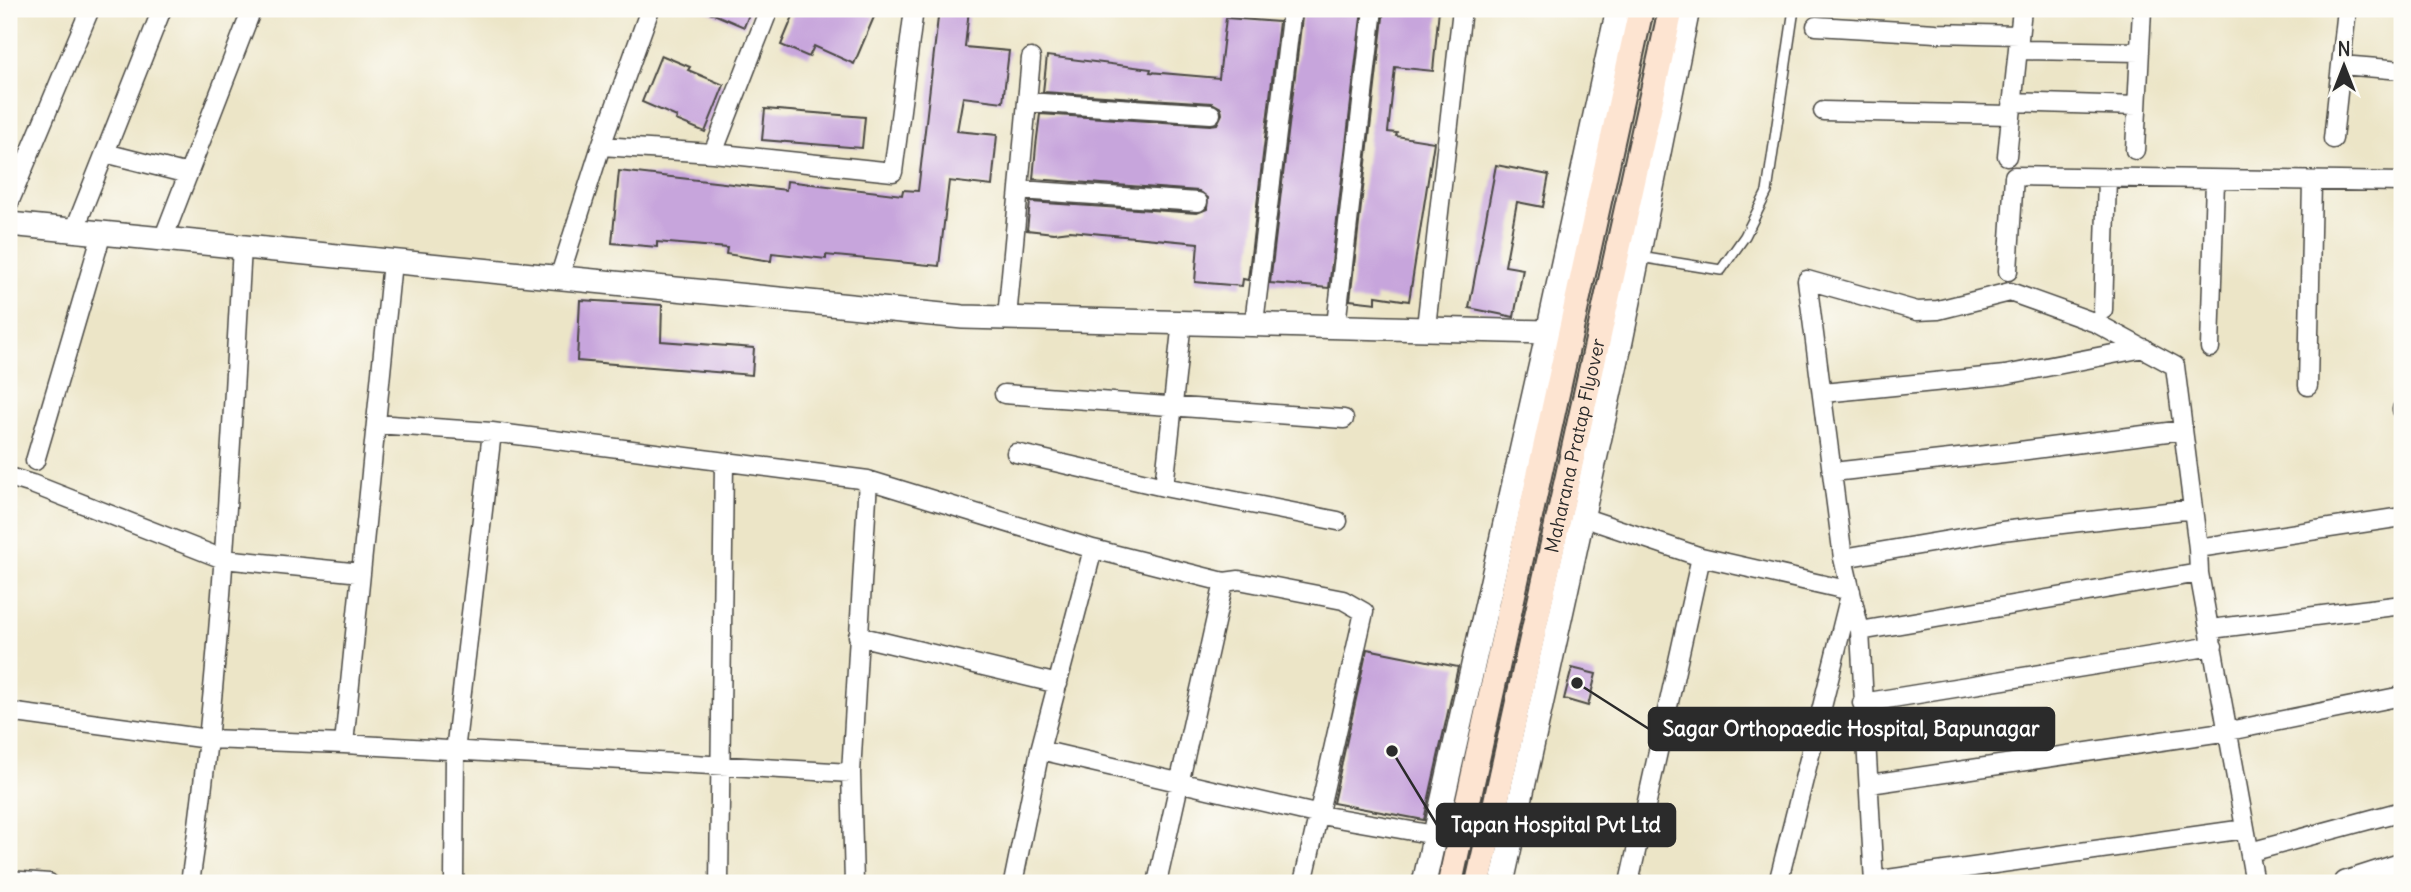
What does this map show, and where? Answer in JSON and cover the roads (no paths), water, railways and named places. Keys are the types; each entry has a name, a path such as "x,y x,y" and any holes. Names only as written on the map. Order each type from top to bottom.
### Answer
{"main road":[{"name":"Maharana Pratap Flyover","path":"1450,883 1641,9"},
{"name":"Maharana Pratap Flyover","path":"1478,883 1671,9"}],"street":[{"path":"9,203 90,9"},
{"path":"74,230 162,9"},
{"path":"163,239 252,9"},
{"path":"559,278 601,146 650,9"},
{"path":"713,153 769,9"},
{"path":"601,146 713,153 893,172 915,9"},
{"path":"1254,323 1292,9"},
{"path":"1336,325 1373,9"},
{"path":"1426,327 1462,9"},
{"path":"1424,883 1618,9"},
{"path":"1502,883 1688,9"},
{"path":"2007,156 2022,9"},
{"path":"2135,150 2142,9"},
{"path":"2333,139 2347,9"},
{"path":"1816,26 1936,33 2019,43 2140,52"},
{"path":"1007,318 1031,58"},
{"path":"2341,65 2402,70"},
{"path":"1027,102 1211,114"},
{"path":"1823,111 2137,106"},
{"path":"105,153 188,174"},
{"path":"2008,271 2014,176 2402,182"},
{"path":"2103,310 2107,178"},
{"path":"2210,348 2215,180"},
{"path":"2308,386 2312,181"},
{"path":"1020,190 1198,202"},
{"path":"9,224 963,317 1548,332"},
{"path":"35,461 102,233"},
{"path":"190,883 204,789 223,559 242,247"},
{"path":"344,744 392,262"},
{"path":"2245,829 1874,882 1860,631 1843,558 1807,279 1917,311 1938,310 2010,292 2095,323 2175,366 2199,573 2255,883"},
{"path":"1164,486 1182,321"},
{"path":"1822,393 2005,375 2144,348"},
{"path":"1004,394 1344,419"},
{"path":"376,424 492,432 868,480 1093,549 1224,582 1238,580 1343,600 1364,611 1303,883"},
{"path":"1833,472 2183,430"},
{"path":"454,883 455,752 492,432"},
{"path":"1016,453 1338,521"},
{"path":"719,883 724,461"},
{"path":"9,477 223,559 361,573"},
{"path":"854,883 851,773 868,480"},
{"path":"1843,558 2002,531 2193,509"},
{"path":"1582,517 1701,556 1851,591"},
{"path":"2198,548 2402,517"},
{"path":"1013,883 1041,750 1093,549"},
{"path":"1629,883 1701,556"},
{"path":"1860,631 2199,573"},
{"path":"1157,883 1224,582"},
{"path":"1778,883 1851,591"},
{"path":"1862,703 2212,637 2402,606"},
{"path":"858,636 1058,684"},
{"path":"1870,784 2229,730 2402,696"},
{"path":"9,712 208,739 344,744 851,773"},
{"path":"1041,750 1320,815 1435,835"},
{"path":"2250,852 2402,811"},
{"path":"2355,882 2402,865"},
{"path":"9,880 49,883"}],"lane":[{"path":"1637,256 1721,270 1745,236 1767,192 1794,9"}],"place":[{"name":"Sagar Orthopaedic Hospital, Bapunagar","path":"1577,683"},
{"name":"Tapan Hospital Pvt Ltd","path":"1392,751"}]}
